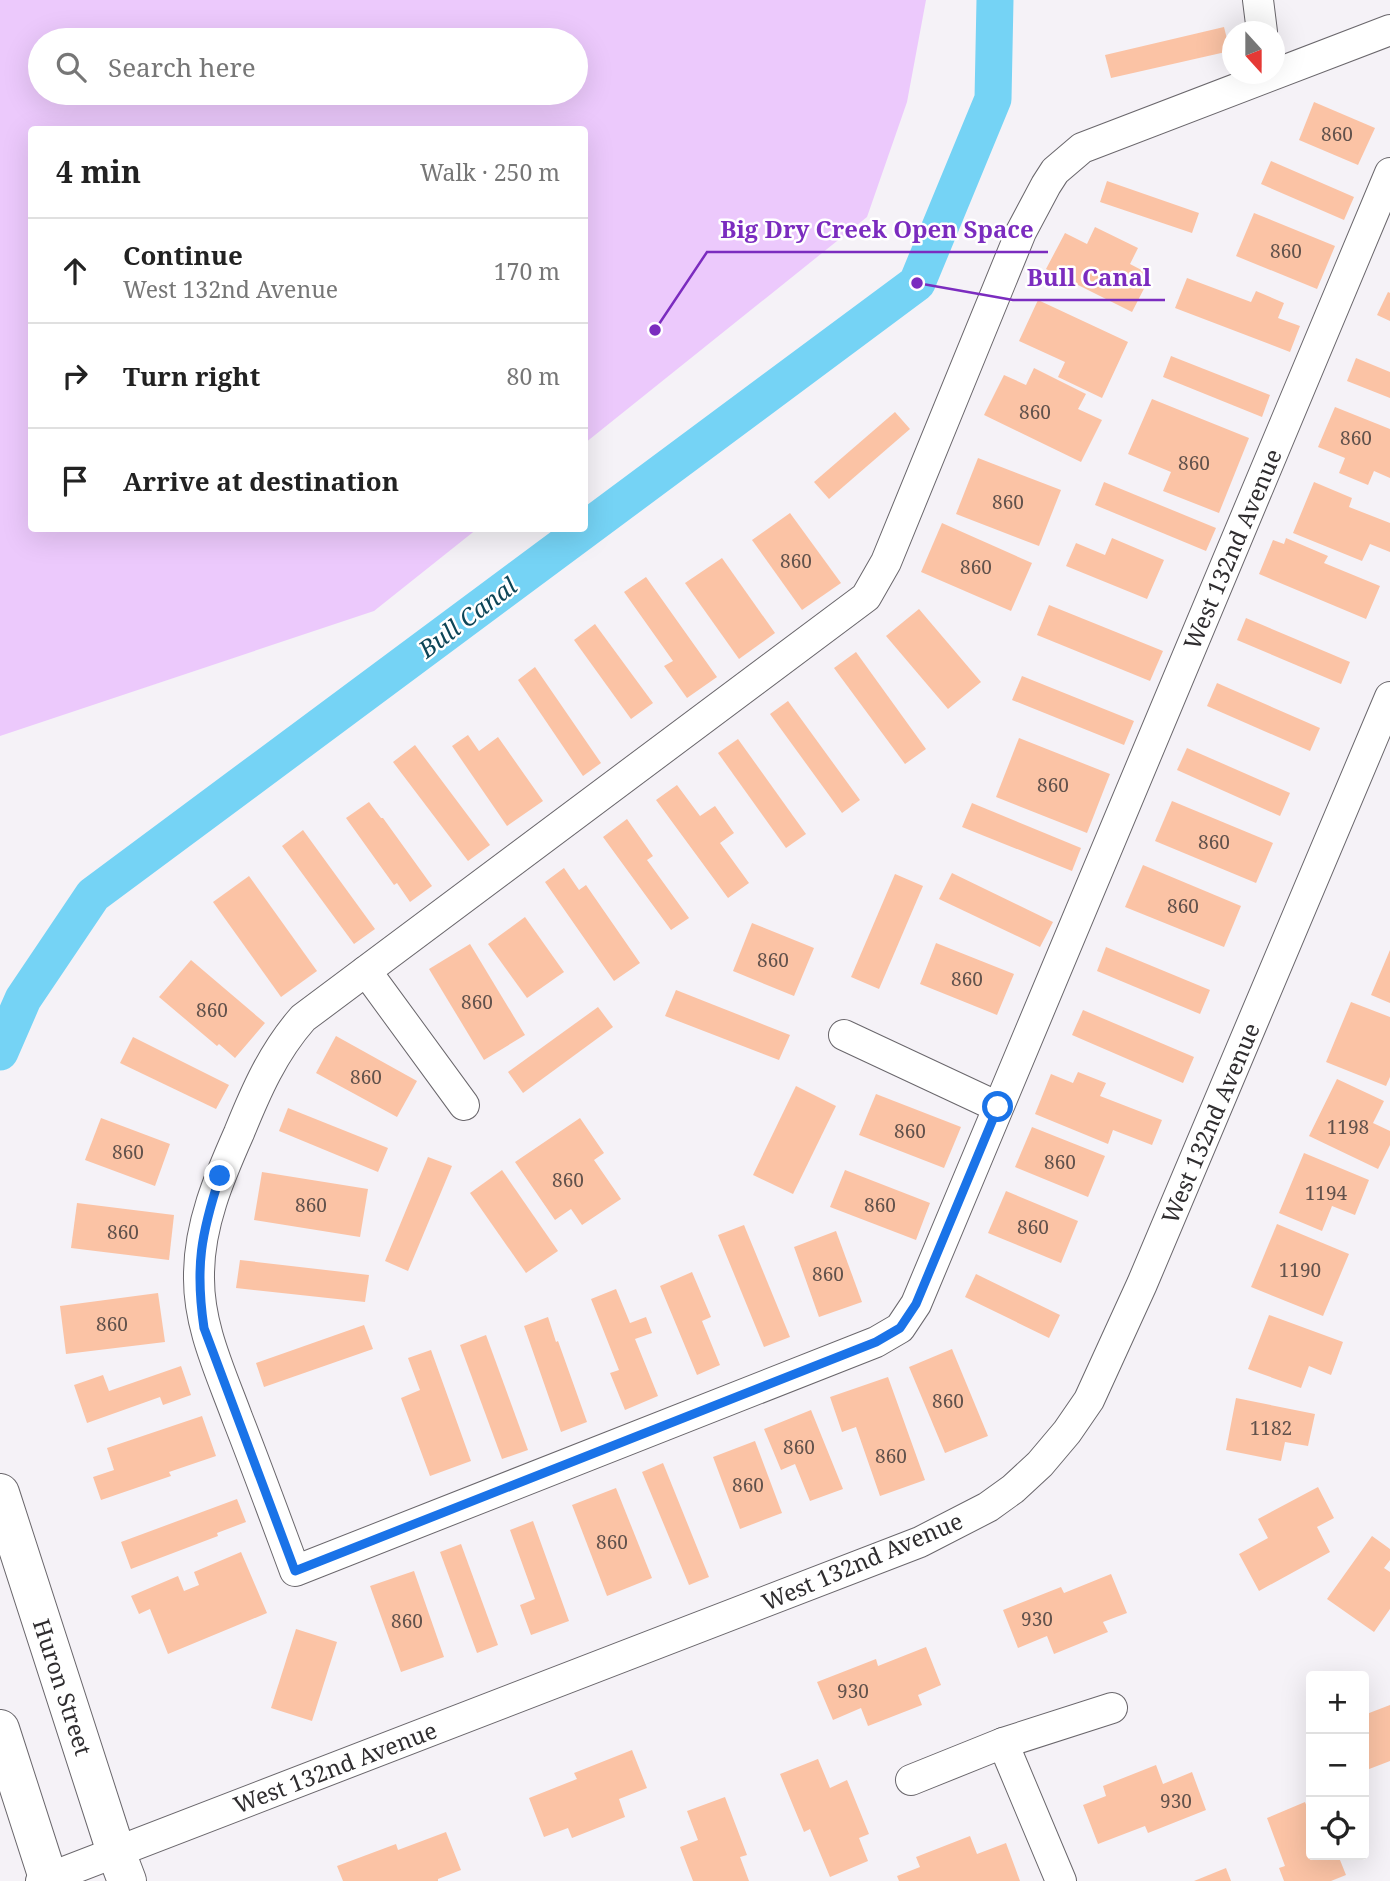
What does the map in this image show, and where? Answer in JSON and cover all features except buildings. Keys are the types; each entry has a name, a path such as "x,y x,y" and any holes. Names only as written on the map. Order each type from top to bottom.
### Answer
{"main road":[{"name":"Huron Street","path":"0,1493 121,1866"},
{"path":"0,1729 46,1880"}],"street":[{"path":"1258,0 1261,21"},
{"path":"1285,70 1390,30"},
{"path":"464,1105 366,971 723,707 866,597 886,562 1021,232 1055,171 1082,148 1247,84"},
{"name":"West 132nd Avenue","path":"366,971 303,1018 286,1038 269,1066 220,1176 206,1217 200,1247 199,1295 204,1328 295,1571 876,1342 900,1328 916,1304 1390,173"},
{"name":"West 132nd Avenue","path":"46,1880 121,1866 920,1542 988,1507 1013,1489 1049,1454 1089,1400 1142,1284 1390,697"},
{"path":"844,1035 998,1107"},
{"path":"911,1780 1003,1743 1112,1708"},
{"path":"1003,1743 1061,1881"}],"shaded area":[{"path":"0,0 926,0 907,102 867,217 588,441 588,126 28,126 28,532 473,532 374,611 0,736"}],"waterway":[{"name":"Bull Canal","path":"588,527 917,283 993,99 995,0"},
{"name":"Bull Canal","path":"0,1052 23,999 93,895 582,532"}],"place":[{"name":"Bull Canal","path":"917,283"},
{"name":"Big Dry Creek Open Space","path":"655,330"}],"route":[{"path":"220,1176 206,1217 200,1247 199,1295 204,1328 295,1571 876,1342 900,1328 916,1304 998,1107"}]}
